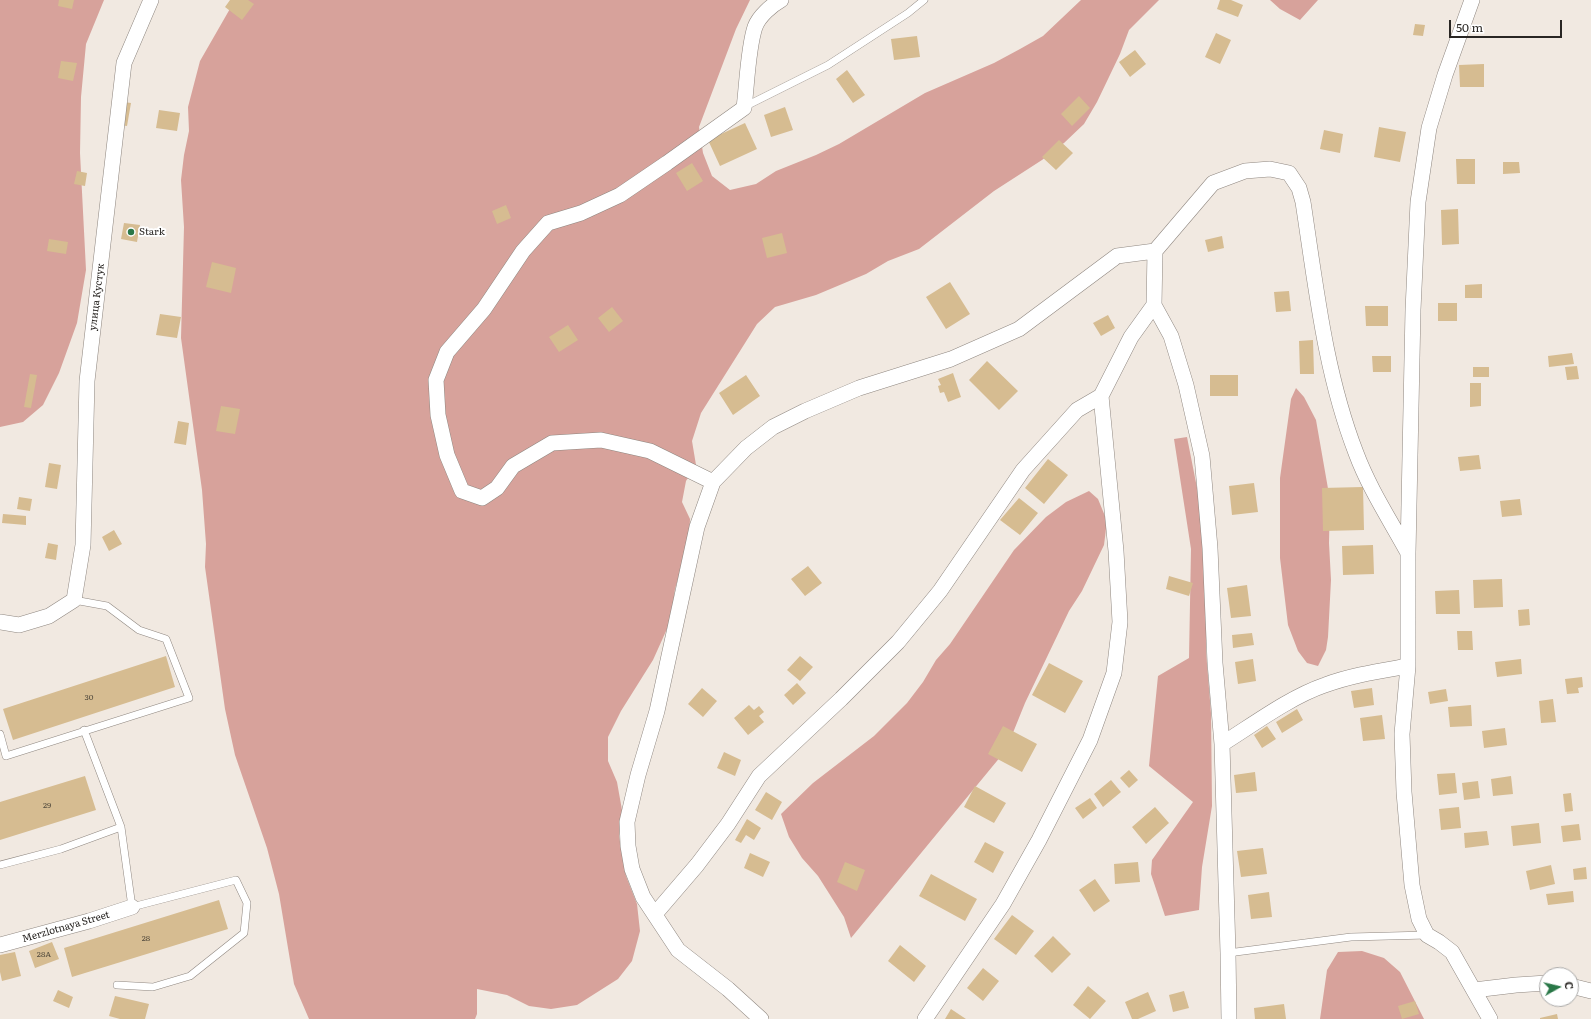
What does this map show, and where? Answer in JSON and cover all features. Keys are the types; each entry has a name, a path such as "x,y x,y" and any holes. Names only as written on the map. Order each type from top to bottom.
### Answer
{"street":[{"name":"улица Кустук","path":"74,600 82,545 87,381 124,63 151,0"},
{"path":"713,482 650,451 601,440 580,441 552,443 513,466 497,488 482,498 475,496 462,491 447,455 438,415 436,380 447,352 484,309 523,251 548,223 581,213 620,195 744,108 751,48 756,25 767,11 781,0"},
{"path":"1472,0 1445,75 1429,128 1418,202 1413,310 1408,553 1408,666 1402,734 1404,792 1412,886 1419,919 1427,935 1452,952 1490,1019"},
{"path":"1229,1019 1222,744 1215,663 1210,548 1202,456 1186,385 1171,336 1154,305 1155,251 1213,183 1245,170 1270,169 1289,173 1298,188 1303,202 1326,348 1339,406 1356,455 1408,553"},
{"path":"761,1019 728,989 678,950 643,897 632,869 628,846 627,822 638,775 657,711 697,527 713,482 746,448 773,427 858,388 951,359 1019,329 1117,256 1155,251"},
{"path":"925,1019 1003,904 1039,840 1090,740 1114,673 1120,622 1116,551 1101,396 1131,337 1154,305"},
{"path":"655,914 697,865 719,836 759,776 841,699 898,642 940,591 1023,470 1077,410 1101,396"},
{"path":"0,622 19,625 50,616 74,600"},
{"path":"1222,744 1286,703 1324,685 1364,674 1408,666"},
{"name":"Merzlotnaya Street","path":"0,945 89,921 132,907"},
{"path":"1474,990 1539,984"},
{"path":"1579,988 1591,991"}],"lane":[{"path":"744,108 828,65 908,13 924,0"},
{"path":"0,734 6,756 84,730 189,698 166,639 139,630 107,606 74,600"},
{"path":"84,730 121,827 132,907 236,880 246,903 244,933 190,976 153,988 117,985"},
{"path":"0,865 61,849 121,827"},
{"path":"1228,953 1351,937 1427,935"}],"shaded area":[{"path":"0,0 104,0 86,44 81,97 80,153 86,270 77,323 59,373 43,405 23,422 0,427"},
{"path":"237,0 750,0 736,29 699,127 703,153 712,176 730,190 756,184 776,171 839,144 925,93 994,63 1020,49 1043,36 1081,0 1159,0 1129,30 1120,54 1097,102 1084,124 1064,143 1042,160 994,191 919,249 888,261 866,274 816,295 775,307 757,324 701,413 692,441 696,465 686,481 682,502 690,519 689,542 675,589 671,620 653,660 621,711 608,737 608,761 617,782 622,810 619,836 626,876 637,904 640,931 632,961 618,979 577,1005 551,1009 529,1006 507,995 477,989 477,1014 475,1019 309,1019 294,984 279,894 267,848 235,755 225,709 205,567 206,544 202,490 181,338 184,227 181,180 189,131 188,107 200,61 231,7"},
{"path":"1270,0 1318,0 1300,20 1280,9"},
{"path":"1296,388 1304,397 1316,420 1330,500 1329,543 1331,580 1328,637 1326,650 1318,666 1307,663 1298,651 1288,625 1280,558 1280,478 1291,399"},
{"path":"1187,437 1199,498 1206,555 1206,651 1211,713 1212,806 1202,867 1199,910 1165,916 1151,874 1152,860 1193,802 1149,766 1158,676 1189,658 1191,549 1174,439"},
{"path":"1089,491 1098,499 1107,521 1104,545 1082,591 1069,611 1025,703 1006,750 851,938 844,917 818,876 802,858 789,837 781,814 813,783 874,736 907,703 923,682 936,660 950,644 1014,550 1046,517 1066,502"},
{"path":"1362,951 1384,958 1400,972 1424,1019 1320,1019 1327,970 1338,952"}],"building":[{"path":"59,0 74,0 72,9 58,6"},
{"path":"230,0 248,0 254,4 242,20 225,7"},
{"path":"1220,0 1231,0 1243,5 1238,17 1217,9"},
{"path":"1415,24 1425,25 1423,36 1413,35"},
{"path":"1216,33 1231,40 1220,64 1205,57"},
{"path":"917,36 920,57 894,60 891,39"},
{"path":"1135,50 1146,64 1130,77 1119,62"},
{"path":"61,61 77,63 73,81 58,78"},
{"path":"1484,64 1484,87 1460,87 1459,65"},
{"path":"847,70 865,95 853,103 836,79"},
{"path":"1079,96 1090,108 1072,126 1061,114"},
{"path":"124,102 131,103 127,126 120,125"},
{"path":"785,107 793,130 771,137 764,115"},
{"path":"159,110 180,113 177,131 156,128"},
{"path":"745,123 757,149 720,166 708,140"},
{"path":"1379,127 1406,132 1400,162 1374,157"},
{"path":"1324,130 1343,134 1340,153 1320,149"},
{"path":"1059,140 1073,153 1056,170 1042,157"},
{"path":"1456,159 1475,159 1475,184 1457,184"},
{"path":"1503,162 1519,162 1520,173 1503,174"},
{"path":"692,163 703,181 687,191 676,173"},
{"path":"77,171 87,173 85,186 74,184"},
{"path":"506,205 511,218 497,224 492,211"},
{"path":"1458,209 1459,244 1442,245 1441,210"},
{"name":"Stark","path":"124,223 140,225 137,242 121,239"},
{"path":"782,233 787,253 767,258 762,238"},
{"path":"1222,236 1224,248 1208,252 1205,240"},
{"path":"49,239 68,242 66,254 47,251"},
{"path":"212,262 236,268 231,293 206,287"},
{"path":"950,282 970,314 946,329 926,297"},
{"path":"1482,284 1482,298 1465,298 1465,285"},
{"path":"1289,291 1291,311 1276,312 1274,292"},
{"path":"1438,303 1457,303 1457,321 1438,321"},
{"path":"1365,306 1388,306 1388,326 1366,326"},
{"path":"612,307 623,321 609,332 598,318"},
{"path":"160,314 181,317 177,338 156,335"},
{"path":"1108,315 1115,328 1101,336 1093,323"},
{"path":"568,325 578,340 559,352 549,337"},
{"path":"1313,340 1314,374 1300,374 1299,341"},
{"path":"1572,353 1574,364 1549,367 1548,356"},
{"path":"1372,356 1391,356 1391,372 1373,372"},
{"path":"987,361 1018,391 999,410 969,380"},
{"path":"1577,366 1579,379 1567,380 1565,367"},
{"path":"1473,367 1489,367 1489,377 1473,377"},
{"path":"953,373 961,397 948,402 944,392 940,393 938,386 941,385 938,379"},
{"path":"30,374 37,375 31,408 24,407"},
{"path":"746,375 760,396 733,415 719,393"},
{"path":"1210,375 1238,375 1238,396 1210,396"},
{"path":"1470,383 1481,383 1481,406 1470,407"},
{"path":"221,406 240,409 235,434 216,431"},
{"path":"178,421 189,423 186,445 174,443"},
{"path":"1479,455 1481,469 1460,471 1458,457"},
{"path":"1048,459 1068,475 1044,504 1025,488"},
{"path":"49,463 61,465 57,489 45,487"},
{"path":"1254,483 1258,512 1232,515 1229,486"},
{"path":"1363,487 1364,530 1323,531 1322,488"},
{"path":"19,497 32,499 30,511 17,509"},
{"path":"1019,498 1038,513 1020,535 1000,520"},
{"path":"1520,499 1522,515 1502,517 1500,501"},
{"path":"3,514 26,516 26,525 2,523"},
{"path":"114,530 122,544 109,551 102,537"},
{"path":"48,543 58,545 56,560 45,558"},
{"path":"1373,545 1374,574 1343,575 1342,546"},
{"path":"808,566 822,583 805,596 791,579"},
{"path":"1169,576 1193,583 1189,596 1166,589"},
{"path":"1502,579 1503,607 1474,608 1473,580"},
{"path":"1247,585 1251,616 1231,618 1227,588"},
{"path":"1459,590 1460,614 1436,614 1435,591"},
{"path":"1529,609 1530,625 1519,626 1518,610"},
{"path":"1457,631 1472,631 1473,650 1458,650"},
{"path":"1252,633 1254,645 1233,648 1232,635"},
{"path":"166,656 175,687 13,740 3,709"},
{"path":"800,656 813,667 800,681 787,670"},
{"path":"1253,659 1256,681 1238,684 1235,662"},
{"path":"1521,659 1522,674 1497,677 1495,662"},
{"path":"1049,663 1083,681 1065,713 1032,695"},
{"path":"1582,677 1583,687 1578,688 1579,693 1567,694 1565,679"},
{"path":"797,683 806,693 793,705 784,695"},
{"path":"702,688 717,701 703,717 688,704"},
{"path":"1372,688 1374,705 1354,708 1351,691"},
{"path":"1446,689 1448,701 1430,704 1428,692"},
{"path":"1553,699 1556,722 1541,723 1539,701"},
{"path":"749,705 754,710 759,706 764,712 759,716 764,722 748,735 734,718"},
{"path":"1471,705 1472,726 1450,727 1448,707"},
{"path":"1297,709 1303,720 1282,733 1276,722"},
{"path":"1382,715 1385,739 1363,741 1360,718"},
{"path":"1003,726 1037,744 1022,772 988,754"},
{"path":"1267,726 1276,739 1262,748 1254,735"},
{"path":"1505,728 1507,745 1484,748 1482,731"},
{"path":"724,752 741,760 735,776 717,768"},
{"path":"1129,770 1138,780 1129,788 1120,778"},
{"path":"1255,772 1257,791 1236,793 1234,775"},
{"path":"1455,773 1457,793 1439,795 1437,774"},
{"path":"85,776 96,810 0,840 0,802"},
{"path":"1511,776 1513,794 1493,796 1491,779"},
{"path":"1111,780 1121,792 1103,807 1094,794"},
{"path":"1478,781 1480,798 1464,800 1462,783"},
{"path":"975,786 1006,803 994,823 964,807"},
{"path":"766,792 782,802 772,820 755,810"},
{"path":"1571,793 1573,811 1565,812 1563,794"},
{"path":"1090,798 1097,808 1083,819 1075,808"},
{"path":"1155,807 1169,823 1146,844 1132,827"},
{"path":"1459,807 1461,828 1441,830 1439,809"},
{"path":"747,819 761,828 754,840 746,835 741,843 735,840"},
{"path":"1539,823 1541,843 1513,846 1511,826"},
{"path":"1579,824 1581,840 1563,842 1561,826"},
{"path":"1487,831 1489,845 1465,848 1464,833"},
{"path":"985,842 1004,852 993,873 974,862"},
{"path":"1263,848 1267,874 1241,877 1237,851"},
{"path":"750,853 770,862 763,877 744,868"},
{"path":"845,862 865,870 857,891 837,882"},
{"path":"1138,862 1140,882 1115,884 1114,864"},
{"path":"1551,865 1555,884 1530,890 1526,871"},
{"path":"1586,867 1587,879 1574,880 1573,869"},
{"path":"931,874 977,899 965,921 919,896"},
{"path":"1095,879 1110,901 1094,912 1079,890"},
{"path":"1573,891 1574,902 1548,905 1546,894"},
{"path":"1269,892 1272,917 1251,919 1248,895"},
{"path":"219,900 228,929 72,977 64,948"},
{"path":"1012,915 1034,931 1016,955 994,939"},
{"path":"1053,936 1071,954 1052,973 1034,956"},
{"path":"52,942 59,959 35,968 29,951"},
{"path":"900,945 926,966 914,982 888,961"},
{"path":"15,952 21,976 2,981 0,972 0,955"},
{"path":"983,968 999,981 983,1001 967,988"},
{"path":"1088,986 1106,1001 1090,1019 1073,1005"},
{"path":"58,990 73,997 69,1008 53,1001"},
{"path":"1184,991 1189,1008 1173,1012 1169,995"},
{"path":"1148,992 1156,1011 1138,1019 1132,1019 1125,1002"},
{"path":"115,996 149,1004 145,1019 120,1019 109,1016"},
{"path":"1415,1001 1419,1014 1402,1019 1398,1006"},
{"path":"1284,1004 1286,1019 1255,1019 1254,1008"},
{"path":"951,1009 966,1019 945,1019"},
{"path":"1557,1014 1558,1019 1540,1019 1540,1018"}],"place":[{"name":"Stark","path":"131,232"}]}
